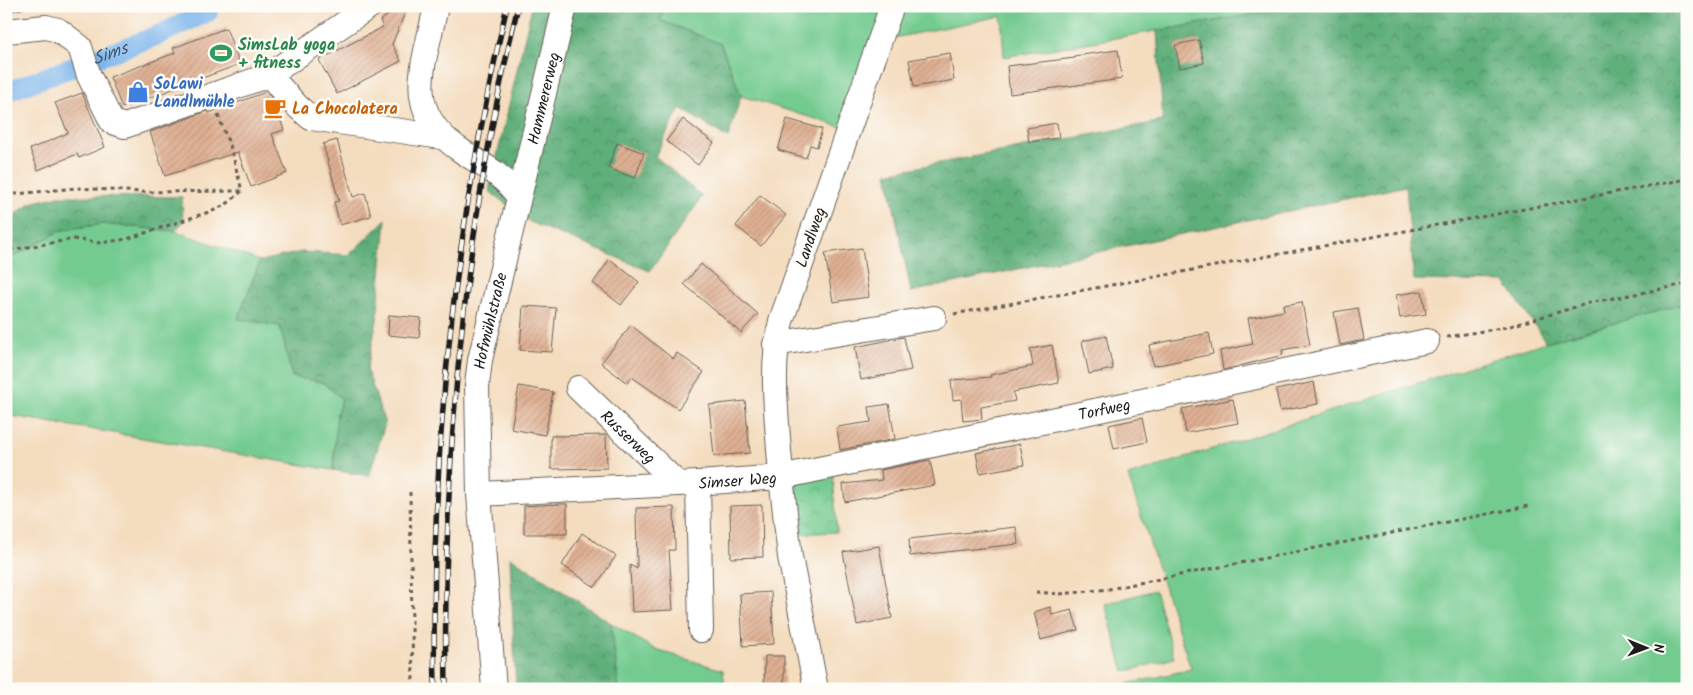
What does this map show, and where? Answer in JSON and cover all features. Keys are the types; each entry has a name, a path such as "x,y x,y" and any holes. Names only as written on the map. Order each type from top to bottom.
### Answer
{"street":[{"path":"6,31 46,27 58,30 80,47 90,76 112,122 125,126 211,97 268,75 370,6"},
{"path":"436,6 421,83 422,102 427,118 442,138 500,176 514,191 520,191"},
{"name":"Hammererweg","path":"520,191 565,6"},
{"name":"Landlweg","path":"781,477 774,367 775,344 787,302 892,6"},
{"path":"268,75 311,118 442,138"},
{"name":"Hofmühlstraße","path":"494,689 479,494 477,385 480,360 520,191"},
{"path":"775,344 934,318"},
{"name":"Torfweg","path":"781,477 1427,341"},
{"name":"Russerweg","path":"578,388 688,484"},
{"name":"Simser Weg","path":"479,494 688,484 781,477 790,557 816,689"},
{"path":"688,484 701,630"}],"path":[{"path":"211,97 231,149 242,191"},
{"path":"934,318 1687,178"},
{"path":"6,195 76,188 140,192 242,191"},
{"path":"10,250 74,239 100,243 126,239 215,210 228,204 242,191"},
{"path":"1427,341 1507,327 1593,302 1687,284"},
{"path":"410,492 413,689"},
{"path":"1036,592 1060,594 1109,589 1528,506"}],"green space":[{"path":"532,6 665,6 660,20 721,44 741,96 728,138 680,108 655,156 702,197 650,271 530,222 489,191"},
{"path":"665,6 1302,6 1004,57 1001,16 884,40 854,131 741,96 721,44 659,20"},
{"path":"1302,6 1687,6 1687,303 1546,342 1505,282 1414,280 1406,186 911,292 887,173 1163,121 1157,31"},
{"path":"59,196 182,197 183,222 175,231 102,224 62,230 6,261 6,221 31,203"},
{"path":"386,219 377,320 367,369 385,424 369,476 333,470 337,413 342,399 322,382 292,377 280,326 238,319 260,261 302,252 349,255"},
{"path":"102,224 175,231 260,261 238,318 280,326 292,376 322,382 342,399 337,413 333,470 6,415 6,261 62,230"},
{"path":"1687,303 1687,689 1107,689 1191,669 1128,476 1546,342"},
{"path":"833,474 837,532 796,534 793,484"},
{"path":"510,557 611,623 619,689 516,689"},
{"path":"1155,590 1174,658 1124,672 1105,604"},
{"path":"611,623 656,650 723,670 725,689 619,689"}],"building":[{"path":"399,6 408,6 392,44 401,61 337,94 319,60 383,27 380,21"},
{"path":"226,28 240,64 122,108 110,77 175,53 173,48"},
{"path":"1199,40 1204,63 1180,68 1175,45"},
{"path":"1118,50 1122,79 1010,94 1007,66 1075,58 1074,56"},
{"path":"950,53 954,80 914,87 909,60"},
{"path":"266,92 273,99 284,130 272,134 287,173 251,187 238,152 165,176 150,132"},
{"path":"82,93 105,147 79,158 77,154 38,170 30,149 68,133 55,103"},
{"path":"683,119 714,143 698,165 666,141"},
{"path":"787,119 822,129 817,147 810,145 806,158 778,150"},
{"path":"1057,123 1059,138 1029,142 1027,128"},
{"path":"337,140 353,197 365,193 371,216 340,225 334,202 339,201 323,144"},
{"path":"617,143 644,153 635,178 608,168"},
{"path":"760,195 786,215 761,246 736,226"},
{"path":"862,248 869,297 833,302 825,253"},
{"path":"610,259 639,282 621,305 593,283"},
{"path":"701,264 758,314 741,333 684,284"},
{"path":"1422,291 1426,314 1400,318 1396,295"},
{"path":"1302,302 1310,345 1282,350 1283,355 1223,370 1220,351 1253,344 1248,318 1284,311 1283,305"},
{"path":"523,306 556,308 552,352 520,350"},
{"path":"1358,308 1364,340 1340,345 1334,312"},
{"path":"389,315 421,318 419,338 388,335"},
{"path":"631,325 673,359 677,353 704,372 678,409 632,377 627,383 601,363"},
{"path":"1209,333 1213,354 1153,366 1149,345"},
{"path":"1106,336 1113,369 1089,374 1082,341"},
{"path":"904,337 911,370 861,380 855,347"},
{"path":"1052,345 1059,383 1013,392 1015,401 981,407 982,419 963,421 961,399 953,400 951,380 991,377 990,375 1033,366 1030,349"},
{"path":"1314,382 1318,404 1280,411 1276,390"},
{"path":"519,386 553,392 545,435 511,429"},
{"path":"1233,399 1238,423 1186,433 1182,409"},
{"path":"745,401 750,453 714,456 709,405"},
{"path":"889,404 895,439 840,450 837,427 871,422 869,407"},
{"path":"1142,418 1147,442 1114,449 1109,425"},
{"path":"606,435 607,468 551,469 551,436"},
{"path":"1020,444 1024,465 980,473 976,453"},
{"path":"930,460 935,485 845,502 843,484 882,480 881,470"},
{"path":"567,504 567,534 524,534 524,506"},
{"path":"762,505 763,557 731,558 730,506"},
{"path":"674,507 675,550 669,550 673,610 632,612 630,565 637,569 636,508"},
{"path":"1016,527 1018,544 910,556 909,539"},
{"path":"582,533 616,556 595,587 562,565"},
{"path":"879,546 892,618 857,625 843,552"},
{"path":"771,592 774,644 743,646 740,594"},
{"path":"1050,607 1052,615 1072,610 1078,630 1041,640 1034,612"},
{"path":"765,656 784,656 784,689 764,689"}],"waterway":[{"name":"Sims","path":"6,92 156,36 208,12 209,6"}],"railway":[{"path":"6,10 23,6"},
{"path":"435,689 436,517 449,345 459,260 473,175 488,90 507,6"},
{"path":"446,689 448,517 460,345 483,175 499,90 518,6"}],"place":[{"name":"SimsLab yoga + fitness","path":"221,53"},
{"name":"SoLawi Landlmühle","path":"138,92"},
{"name":"La Chocolatera","path":"275,108"}]}
